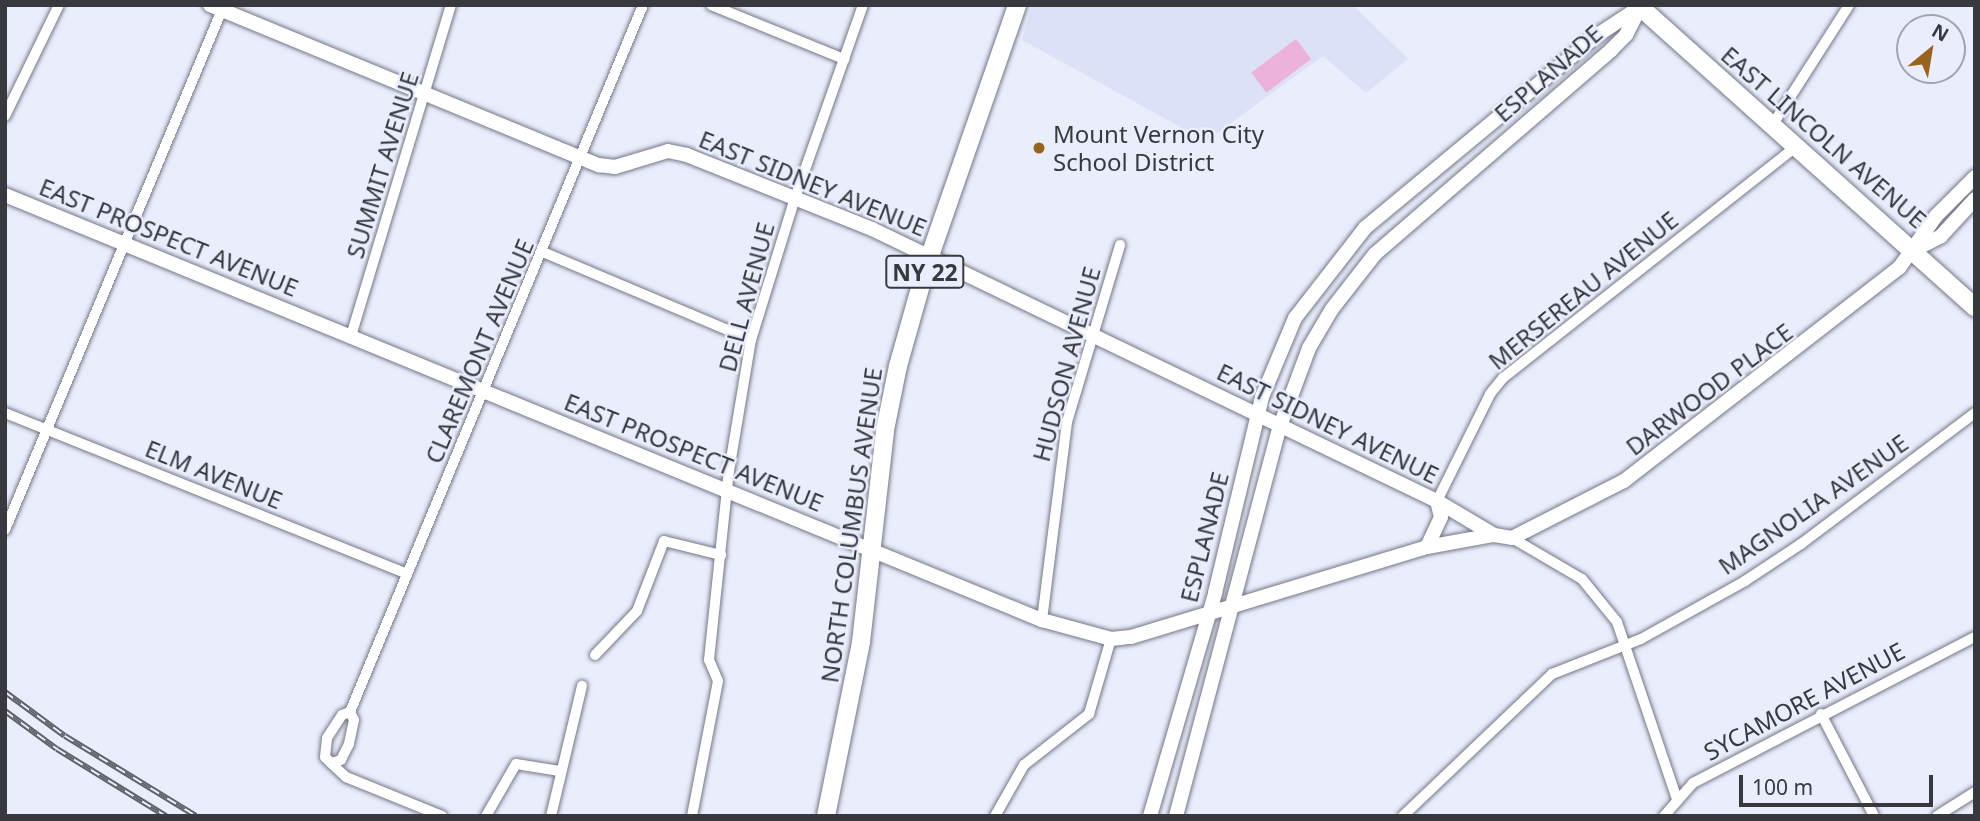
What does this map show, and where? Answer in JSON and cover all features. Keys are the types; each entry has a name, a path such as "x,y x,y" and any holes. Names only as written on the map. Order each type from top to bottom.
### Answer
{"main road":[{"name":"NORTH COLUMBUS AVENUE","path":"826,816 860,642 869,549 892,396 931,256 1017,5"},
{"name":"EAST LINCOLN AVENUE","path":"1639,6 1915,250 1975,307"}],"street":[{"path":"5,116 59,5"},
{"name":"SUMMIT AVENUE","path":"351,336 451,5"},
{"name":"CLAREMONT AVENUE","path":"350,712 354,720 349,744 341,760 331,763 325,757 327,738 342,715 350,712 544,252 643,5"},
{"path":"711,5 844,59"},
{"name":"DELL AVENUE","path":"692,816 719,681 709,660 726,489 751,340 795,198 863,5"},
{"path":"1773,124 1849,5"},
{"name":"ESPLANADE","path":"1150,816 1209,614 1257,414 1283,338 1344,251 1417,183 1596,36 1639,6"},
{"name":"ESPLANADE","path":"1177,816 1280,426 1309,348 1332,309 1375,254 1611,50 1626,35 1639,6"},
{"path":"5,530 218,7"},
{"name":"EAST SIDNEY AVENUE","path":"218,7 580,159 615,167 668,151 795,198 931,256 1437,501 1493,535"},
{"name":"MERSEREAU AVENUE","path":"1437,501 1490,394 1503,378 1797,146"},
{"path":"1915,250 1932,222 1975,177"},
{"name":"EAST PROSPECT AVENUE","path":"5,195 1042,620 1111,639 1209,614 1427,547 1493,535 1512,538 1582,579 1617,622 1677,799"},
{"path":"1915,250 1941,236 1975,199"},
{"name":"HUDSON AVENUE","path":"1042,620 1056,489 1067,422 1091,334 1120,245"},
{"name":"DARWOOD PLACE","path":"1512,538 1643,469 1823,330 1915,250"},
{"path":"544,252 751,340"},
{"name":"ELM AVENUE","path":"5,413 407,574"},
{"name":"MAGNOLIA AVENUE","path":"1403,816 1552,674 1580,659 1626,645 1801,544 1975,413"},
{"path":"1427,547 1441,517 1437,501"},
{"path":"595,655 637,611 664,541 721,555"},
{"name":"SYCAMORE AVENUE","path":"1664,816 1693,783 1821,714 1975,637"},
{"path":"995,816 1007,787 1024,765 1089,714 1111,639"},
{"path":"551,816 559,771 582,686"},
{"path":"1821,714 1874,816"},
{"path":"331,763 346,777 442,816"},
{"path":"486,816 516,764 559,771"},
{"path":"1937,816 1975,792"}],"shaded area":[{"path":"1032,5 1353,5 1408,59 1366,93 1323,56 1206,141 1022,40"},
{"path":"1296,39 1311,59 1266,93 1251,73"}],"railway":[{"path":"5,692 65,736 196,816"},
{"path":"5,711 57,749 166,816"}],"place":[{"name":"Mount Vernon City School District","path":"1039,148"}]}
